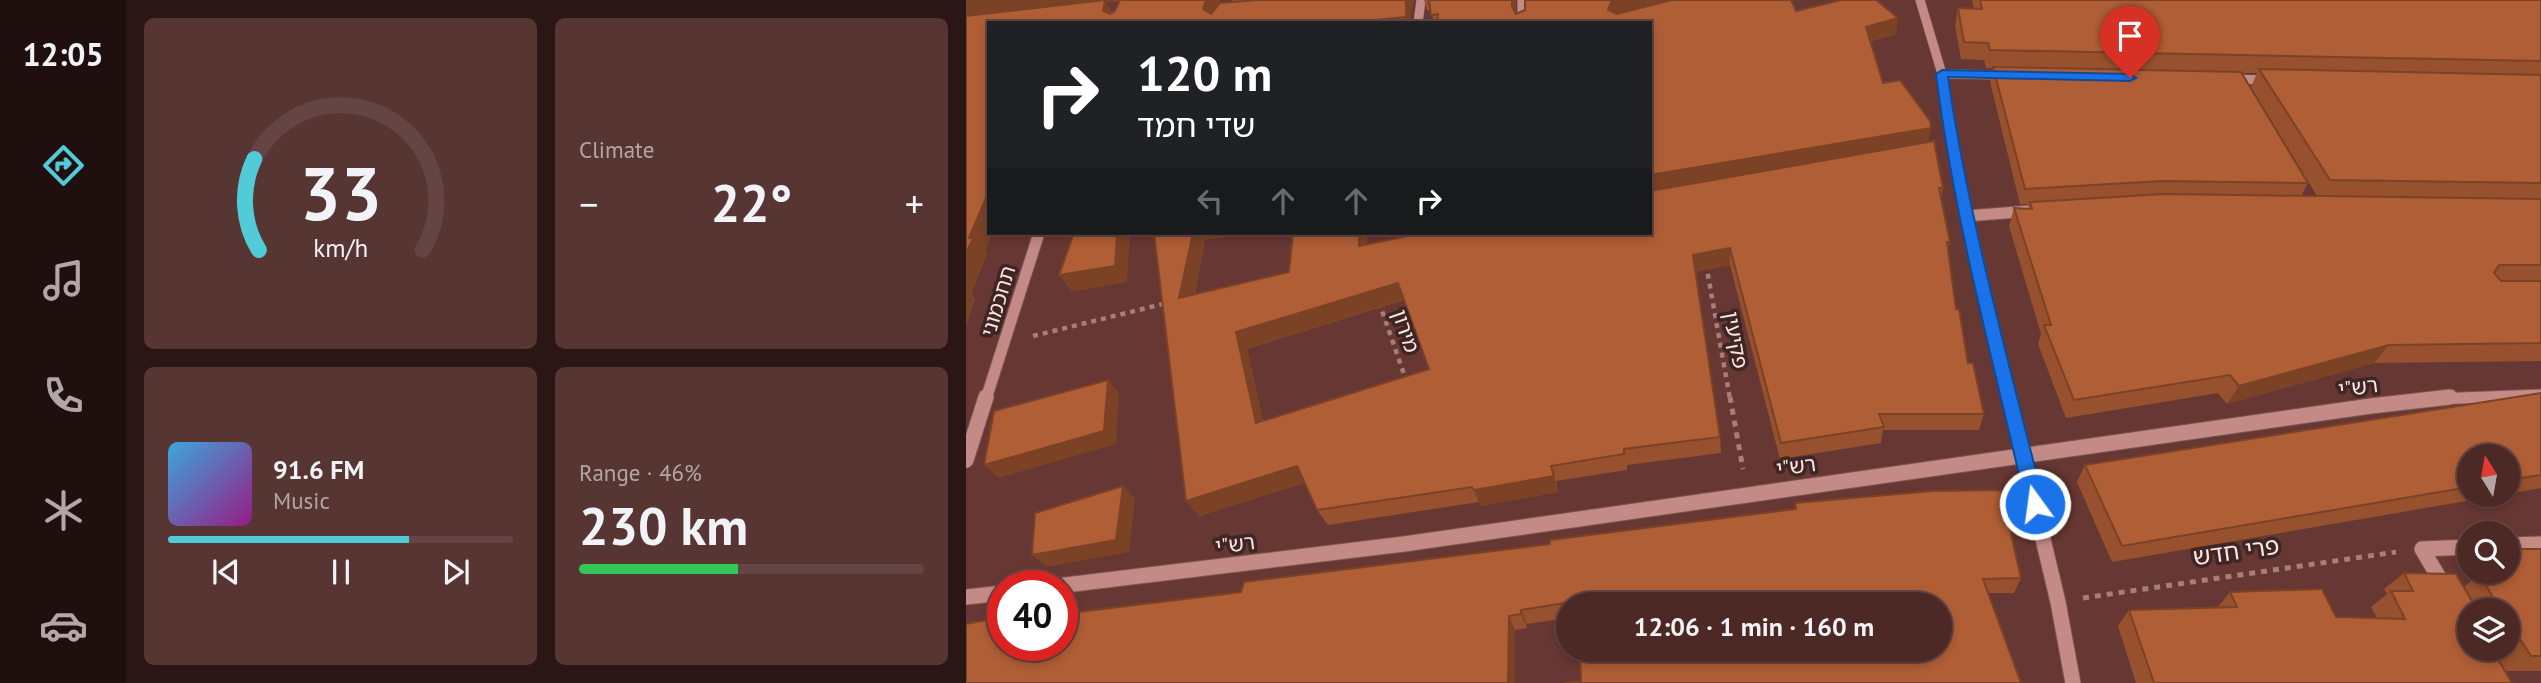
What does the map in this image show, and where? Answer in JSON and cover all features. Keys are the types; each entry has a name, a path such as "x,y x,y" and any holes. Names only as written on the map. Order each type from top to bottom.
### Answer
{"street":[{"path":"1418,21 1421,0"},
{"path":"1522,0 1522,21"},
{"path":"1920,0 1942,74 1952,147 1966,216 2059,602 2073,683"},
{"path":"1942,74 2023,75"},
{"path":"2211,79 2282,81"},
{"path":"2238,80 2245,91"},
{"path":"1938,149 1952,147"},
{"path":"1966,216 2043,210"},
{"name":"תחכמוני","path":"966,460 1038,235"},
{"name":"רש\"י","path":"1078,583 1404,544 2371,406 2454,397 2541,395"},
{"path":"2520,545 2541,544"},
{"path":"2449,594 2421,549 2457,548"},
{"path":"966,597 987,595"}],"path":[{"name":"פקיעין","path":"1706,261 1747,494"},
{"name":"מירון","path":"1376,294 1407,383"},
{"path":"1005,343 1177,301"},
{"name":"פרי חדש","path":"2059,602 2421,549"}],"building":[{"path":"1105,0 1103,11 1110,14 1115,11 1120,0 1206,0 1203,9 1211,14 1220,3 1258,0 1406,0 1406,17 1364,21 987,21 987,196 969,238 973,238 966,253 966,16"},
{"path":"1429,0 1512,0 1516,14 1525,10 1525,0 1619,0 1611,2 1608,10 1617,14 1672,0 1791,0 1796,11 1841,0 1876,0 1898,18 1866,27 1883,83 1900,80 1930,121 1931,128 1652,175 1652,21 1437,21 1438,14 1431,15"},
{"path":"1980,0 2541,0 2541,61 1990,50 1988,43 1964,42 1958,8 1982,9"},
{"path":"1993,67 2241,72 2308,183 2163,181 2025,189"},
{"path":"2259,69 2541,75 2541,183 2330,180"},
{"path":"1934,141 1943,188 1939,188 1950,242 1947,242 1956,309 1959,309 1968,363 1973,363 1984,414 1879,414 1884,427 1781,443 1730,248 1693,255 1720,437 1624,449 1624,454 1551,466 1554,476 1474,490 1472,487 1317,510 1297,466 1186,501 1154,235 1193,235 1179,298 1289,272 1293,235 1359,235 1359,246 1412,235 1652,235 1652,191","holes":["1398,283 1429,369 1256,423 1236,332"]},
{"path":"2164,194 2541,199 2541,265 2499,265 2494,273 2501,281 2541,281 2541,343 2389,345 2239,386 2230,375 2074,400 2044,325 2051,325 2014,208 2032,209 2030,202"},
{"path":"1073,235 1117,235 1115,266 1059,275"},
{"path":"1108,380 1104,431 984,465 994,411"},
{"path":"2541,393 2541,475 2520,478 2520,444 2457,444 2457,489 2122,546 2085,465"},
{"path":"1123,486 1116,540 1032,555 1035,513"},
{"path":"2001,490 2021,578 1983,579 2021,683 1564,683 1581,681 1580,662 1952,662 1952,592 1556,592 1556,604 1521,610 1521,614 1509,616 1508,683 966,683 966,624 987,620 987,661 1078,661 1078,612 1241,592 1244,582 1550,544 1550,540 1796,509 1795,503 1933,491"},
{"path":"2520,549 2541,549 2541,656 2531,656 2520,639 2520,598 2493,598 2485,584 2520,584"},
{"path":"2404,573 2456,574 2457,584 2462,584 2470,598 2457,598 2457,661 2499,661 2512,683 2154,683 2129,610 2237,607 2230,592 2322,589 2336,617 2405,619 2391,591 2413,591"}],"route":[{"path":"2035,504 1966,216 1952,147 1942,74 2130,78"}]}
